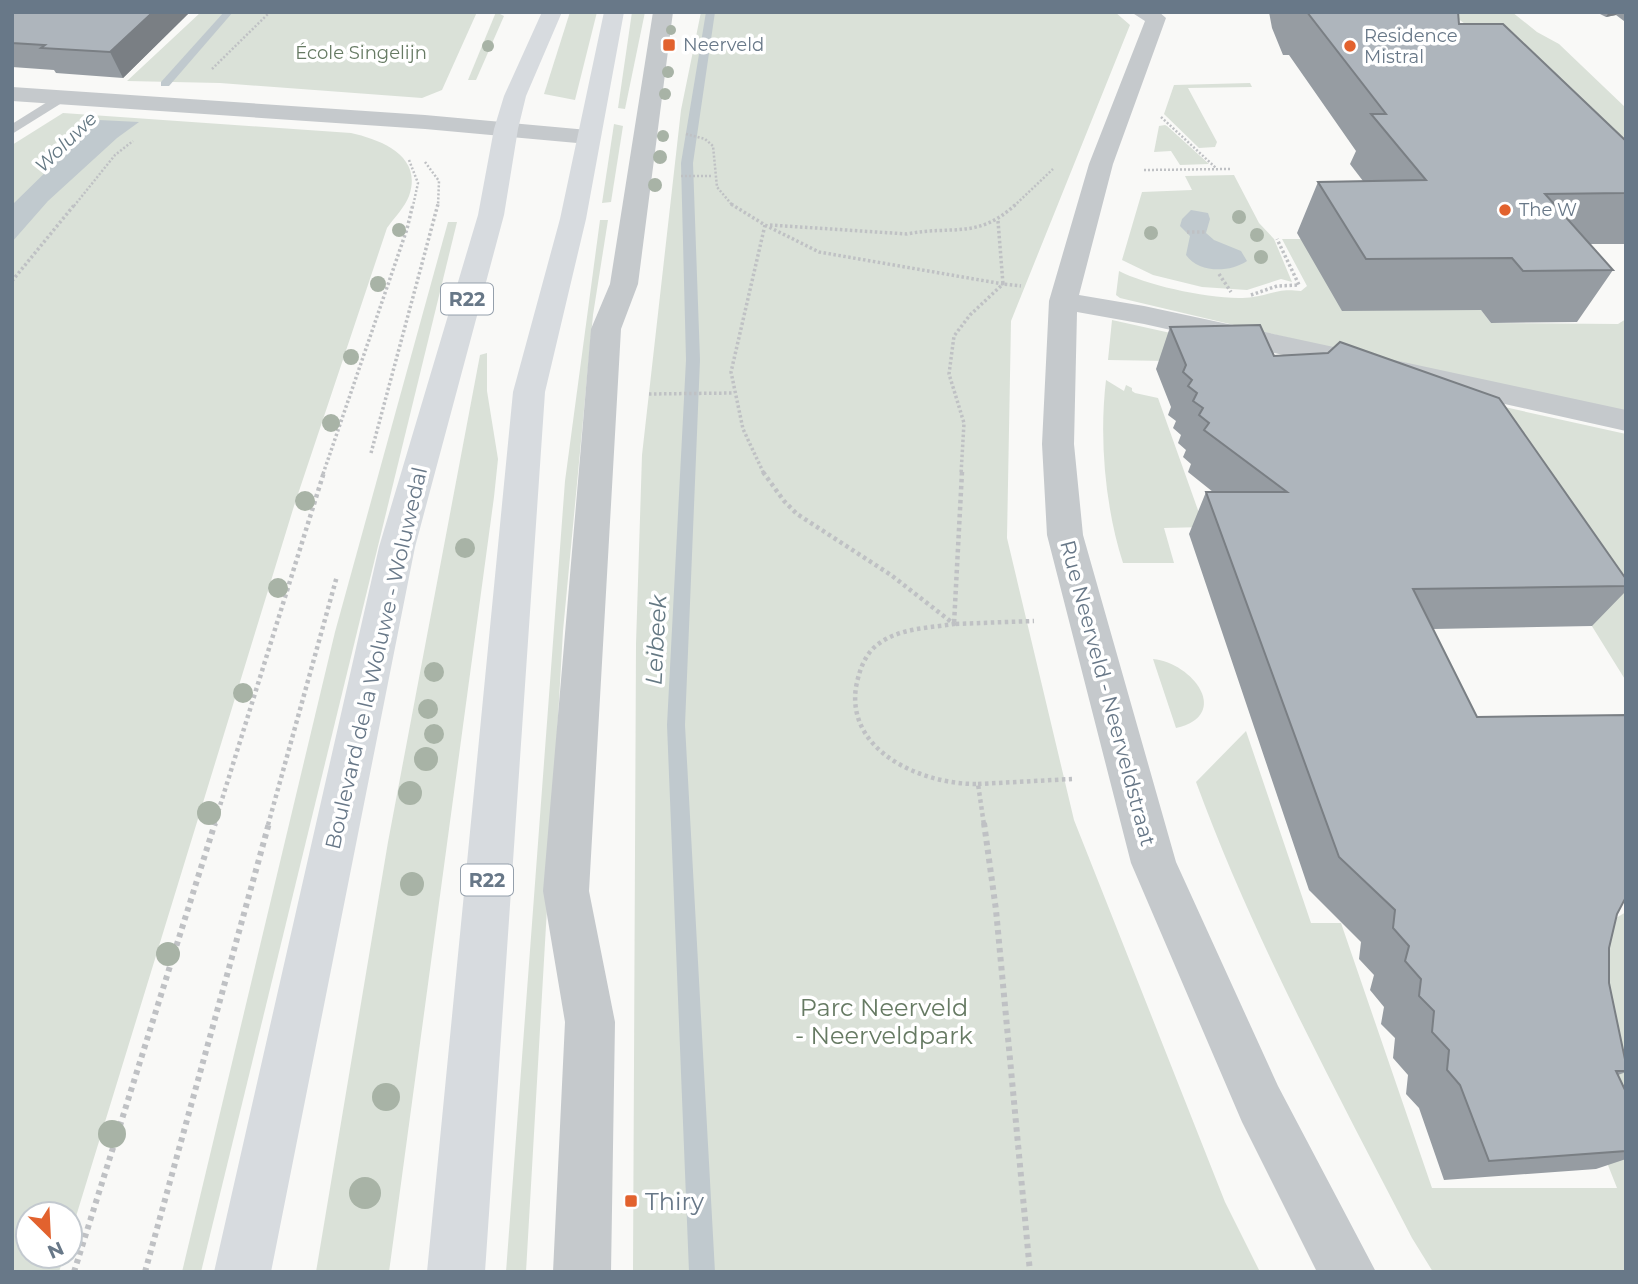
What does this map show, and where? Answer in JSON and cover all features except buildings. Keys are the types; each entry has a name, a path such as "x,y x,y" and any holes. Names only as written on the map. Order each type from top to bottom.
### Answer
{"highway":[{"name":"Boulevard de la Woluwe - Woluwedal","path":"242,1272 397,547 491,215 506,129 515,96 552,12"},
{"name":"R22","path":"456,1272 529,392 573,219 614,12"}],"street":[{"path":"582,1272 590,1022 566,891 606,329 624,284 663,12"},
{"name":"Rue Neerveld - Neerveldstraat","path":"1152,14 1101,164 1063,301 1058,444 1065,535 1154,863 1260,1104 1348,1272"},
{"path":"12,94 588,136"},
{"path":"1063,301 1157,318 1626,421"}],"lane":[{"path":"12,130 60,98"}],"path":[{"path":"211,70 270,12"},
{"path":"1157,113 1216,169"},
{"path":"705,139 713,146 712,176 717,190 739,209 765,225 819,251 1003,284"},
{"path":"12,281 115,155 133,141"},
{"path":"74,1272 313,500 407,229 418,183 406,154"},
{"path":"765,225 907,234 927,230 955,232 998,221 1057,165"},
{"path":"1139,170 1230,169"},
{"path":"673,176 712,176"},
{"path":"370,457 436,217"},
{"path":"998,221 1003,284"},
{"path":"765,225 731,372 732,393 742,430 777,492 796,513 885,570 954,625"},
{"path":"1187,232 1206,232"},
{"path":"1221,292 1251,295 1277,286 1299,285 1278,239"},
{"path":"1219,274 1231,293"},
{"path":"954,625 964,424 949,374 954,336 970,315 1003,284"},
{"path":"637,394 732,393"},
{"path":"145,1272 340,564"},
{"path":"1034,621 954,625 902,632 878,643 861,666 854,688 854,707 870,740 886,755 922,777 948,784 1072,779"},
{"path":"978,784 996,910 1030,1272"}],"green space":[{"name":"École Singelijn","path":"201,12 477,12 442,90 422,98 220,83 127,81"},
{"path":"496,12 504,16 476,80 468,80"},
{"path":"570,12 597,12 575,100 544,94"},
{"path":"632,12 645,12 625,109 618,108"},
{"name":"Parc Neerveld - Neerveldpark","path":"701,12 1115,12 1130,25 1011,321 1007,538 1074,820 1225,1202 1260,1272 633,1272 636,644 642,455 681,110"},
{"path":"1449,12 1512,12 1537,32 1559,44 1626,108 1626,144"},
{"path":"1250,83 1252,87 1188,88 1217,142 1215,147 1199,148 1164,114 1174,85"},
{"path":"63,113 351,133 375,140 397,152 410,170 412,182 407,200 387,228 294,506 81,1200 14,1200 14,1270 59,1272 12,1272 12,145"},
{"path":"614,124 623,126 611,202 602,203"},
{"path":"1165,125 1209,164 1180,165 1171,151 1154,152 1159,126"},
{"path":"1234,175 1259,223 1274,239 1292,282 1281,279 1247,290 1202,287 1153,275 1122,260 1142,192 1192,190 1185,176"},
{"path":"600,220 608,220 593,315 563,631 526,1272 506,1272 565,481"},
{"path":"448,222 457,222 201,1272 182,1272 335,632"},
{"path":"1282,239 1301,239 1466,290 1491,323 1618,324 1626,319 1626,411 1340,350 1116,295 1119,271 1165,287 1222,297 1253,297 1281,291 1301,291 1307,286"},
{"path":"1112,320 1626,434 1626,681 1585,615 1228,362 1108,360"},
{"path":"487,353 487,391 498,459 494,497 389,1272 316,1272 388,842 480,355"},
{"path":"1106,380 1124,391 1126,385 1135,393 1158,398 1204,527 1164,528 1174,563 1123,563 1112,519 1105,472 1103,425"},
{"path":"1153,659 1168,663 1193,679 1204,702 1202,712 1193,721 1176,728"},
{"path":"1246,731 1311,923 1341,923 1432,1188 1617,1188 1602,1150 1626,1149 1626,1272 1433,1272 1412,1238 1297,1013 1243,899 1196,782"},
{"path":"1626,912 1626,1139 1578,963 1601,927"}],"shaded area":[{"path":"99,120 139,122 117,138 48,201 12,242 12,205"},
{"path":"1191,210 1208,213 1210,219 1206,233 1214,240 1241,251 1247,261 1232,268 1215,269 1192,261 1186,255 1190,236 1180,226 1182,219"}],"waterway":[{"name":"Woluwe","path":"165,84 229,12"},
{"name":"Leibeek","path":"702,1272 676,725 693,360 687,163 711,12"}],"place":[{"name":"Neerveld","path":"669,45"},
{"name":"Residence Mistral","path":"1350,46"},
{"name":"The W","path":"1505,210"},
{"name":"Thiry","path":"631,1201"}]}
